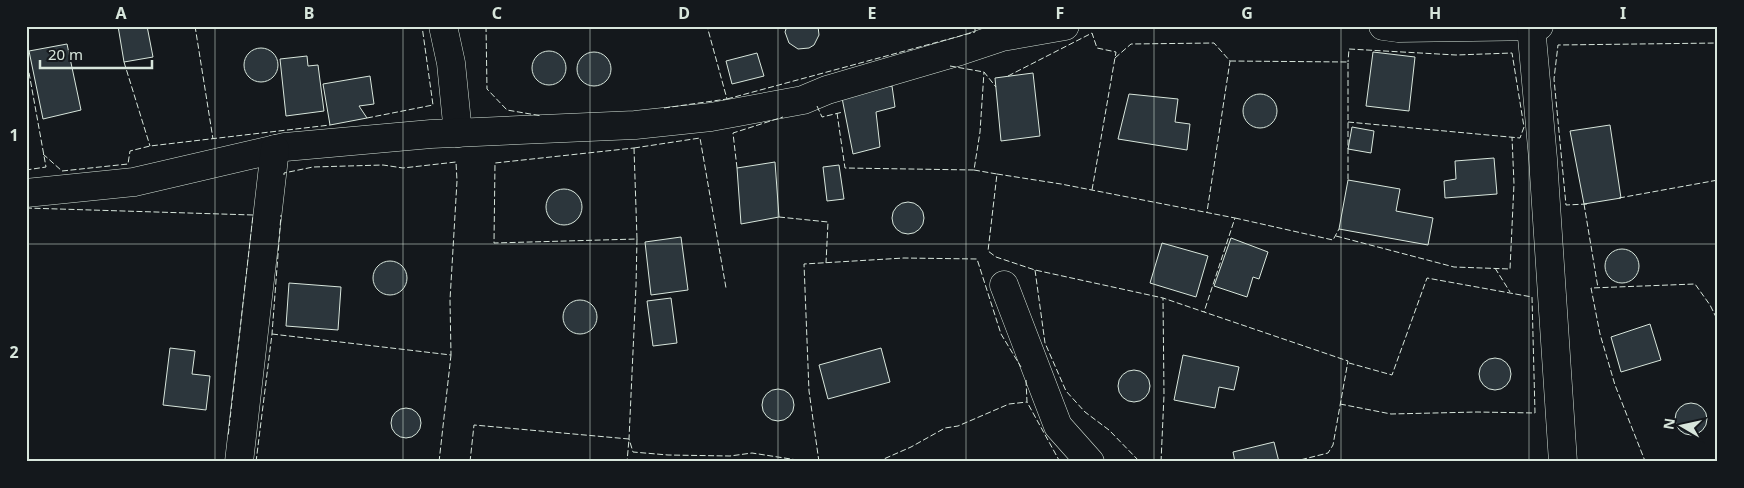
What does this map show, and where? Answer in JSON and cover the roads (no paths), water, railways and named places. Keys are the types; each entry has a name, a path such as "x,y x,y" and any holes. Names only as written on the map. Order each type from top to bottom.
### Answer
{"street":[{"path":"443,26 451,63 458,133"},
{"path":"26,193 134,182 275,149 304,145 458,133 636,125 711,117 803,100 827,90 960,51 1001,31 1065,26"},
{"path":"1383,26 1398,28 1540,26"},
{"path":"1531,26 1543,159 1563,462"},
{"path":"240,462 275,149"},
{"path":"1004,285 1058,426 1090,462"}]}
